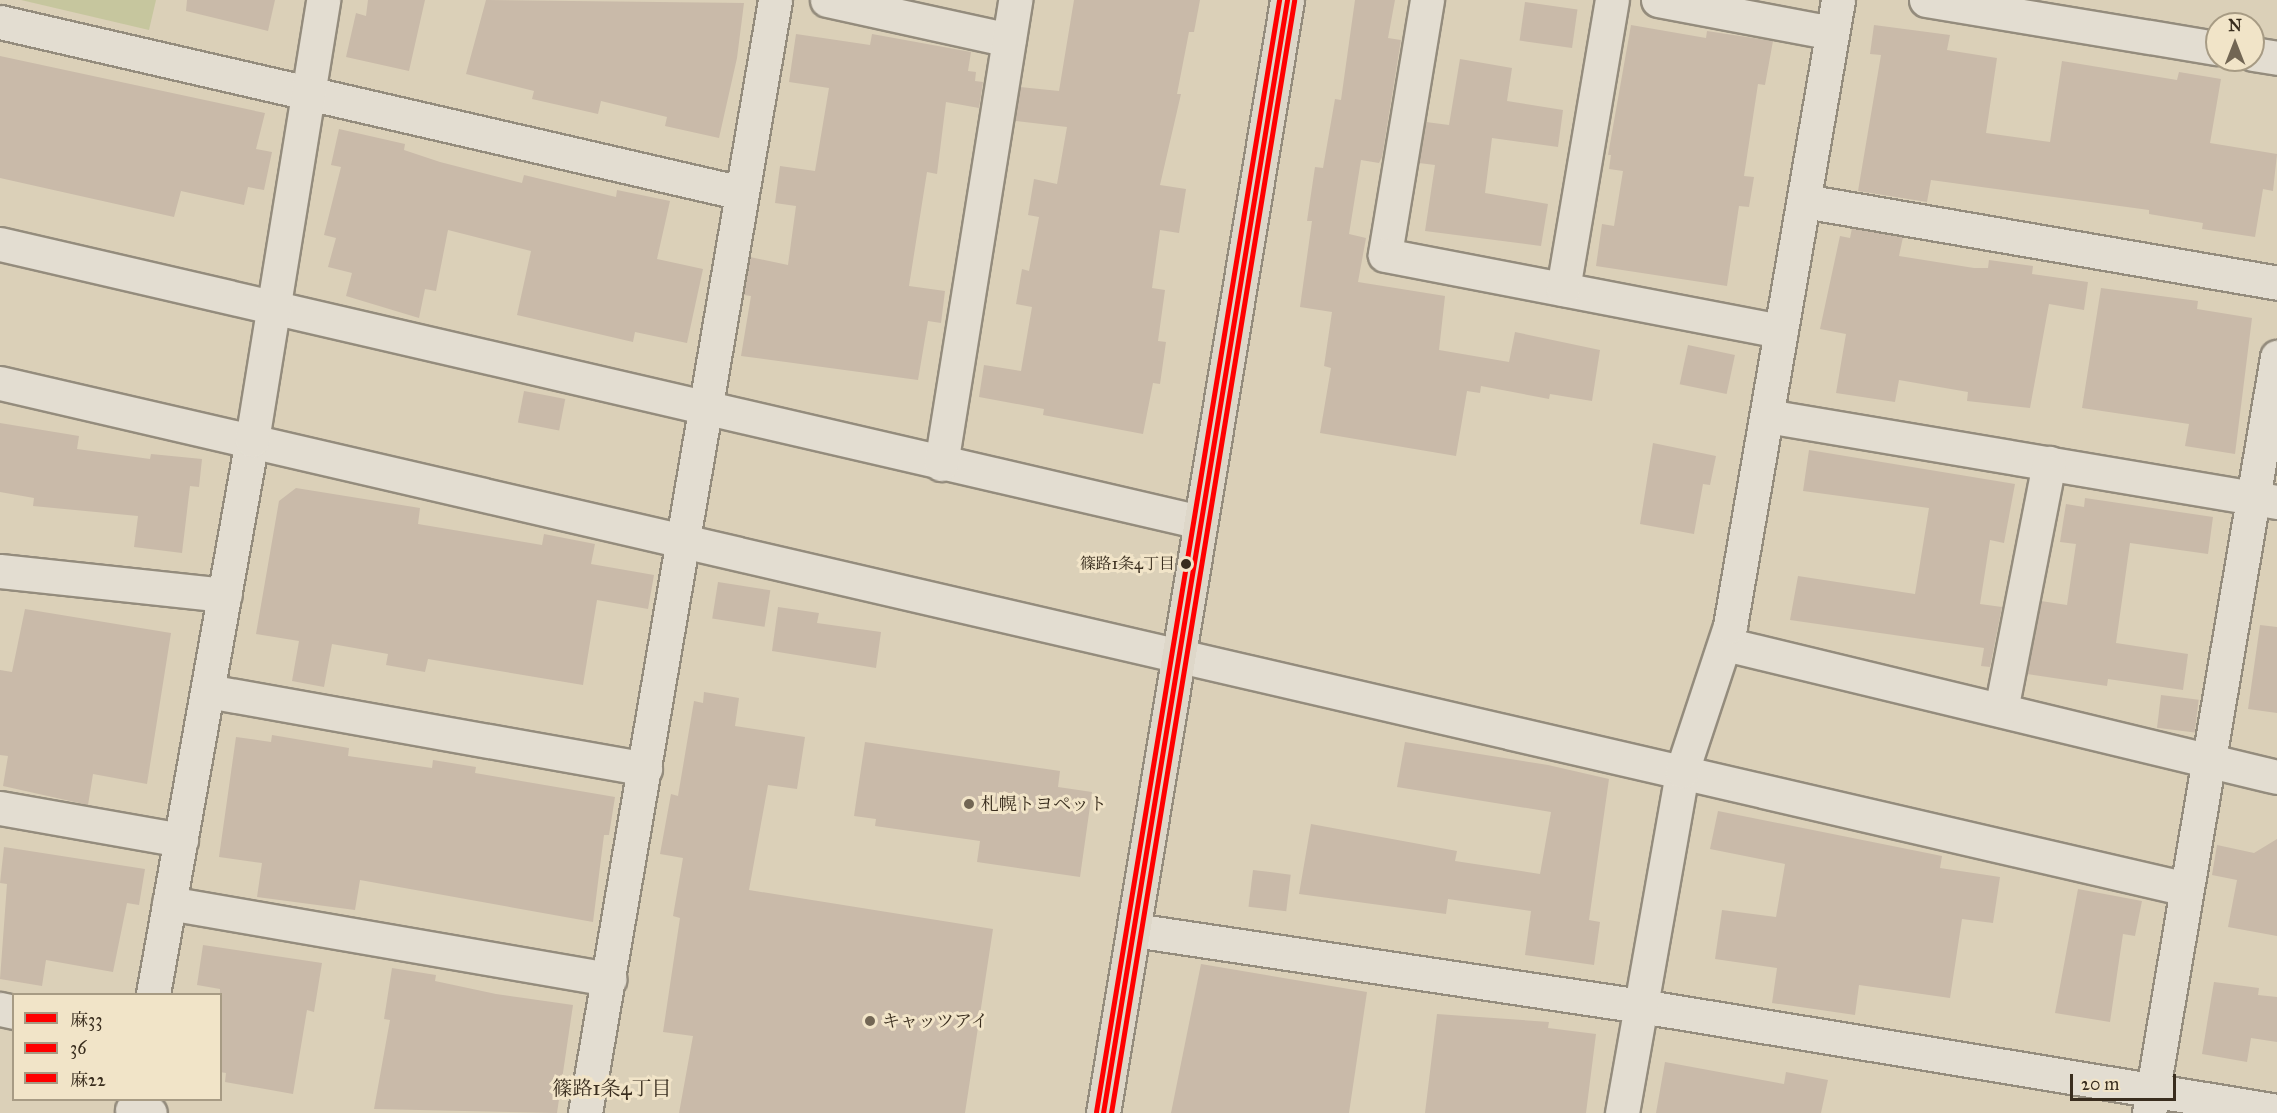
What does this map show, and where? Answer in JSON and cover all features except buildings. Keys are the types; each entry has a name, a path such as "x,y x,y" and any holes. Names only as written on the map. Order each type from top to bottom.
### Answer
{"main road":[{"path":"1103,1113 1176,656 1287,0"}],"street":[{"path":"153,993 252,440 323,0"},
{"path":"585,1113 775,0"},
{"path":"826,0 1009,40"},
{"path":"941,464 1015,0"},
{"path":"1427,0 1385,255 1781,331"},
{"path":"1563,289 1612,0"},
{"path":"1658,0 1832,33"},
{"path":"1622,1113 1682,771 1725,644 1767,416 1838,0"},
{"path":"1926,0 2205,46"},
{"path":"0,22 308,91 742,193"},
{"path":"1804,201 2277,283"},
{"path":"0,244 706,410 1200,522"},
{"path":"2151,1102 2208,760 2266,500 2277,357"},
{"path":"0,383 684,539 1176,656 1682,771 2186,890"},
{"path":"1767,416 2266,500"},
{"path":"2001,710 2049,463"},
{"path":"0,571 225,596"},
{"path":"1725,644 2277,777"},
{"path":"208,691 645,769"},
{"path":"0,808 181,840"},
{"path":"169,903 609,979"},
{"path":"1134,930 1641,1006 2151,1102 2277,1111"}],"green space":[{"path":"21,0 156,0 149,30"}],"transit line":[{"name":"麻22","path":"1096,1112 1279,0"},
{"name":"麻33","path":"1103,1113 1287,0"},
{"name":"36","path":"1111,1113 1294,1"}],"place":[{"name":"篠路1条4丁目","path":"1186,564"},
{"name":"札幌トヨペット","path":"969,804"},
{"name":"キャッツアイ","path":"870,1021"}],"district":[{"name":"篠路1条4丁目","path":"612,1088"}]}
